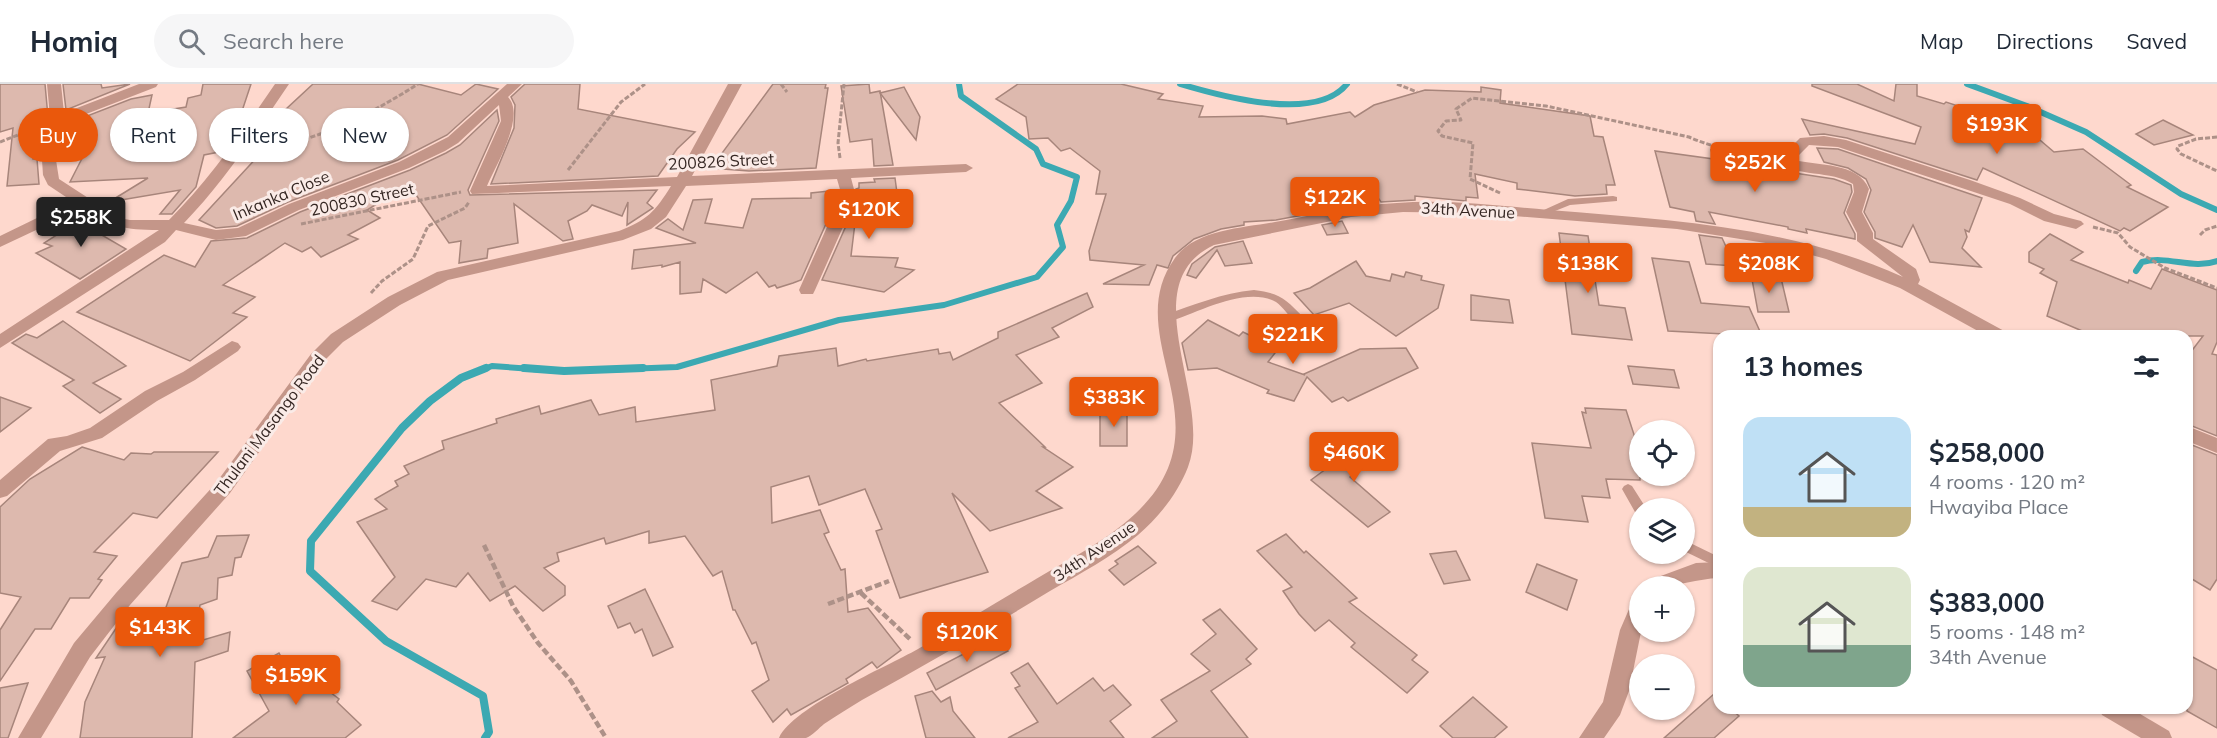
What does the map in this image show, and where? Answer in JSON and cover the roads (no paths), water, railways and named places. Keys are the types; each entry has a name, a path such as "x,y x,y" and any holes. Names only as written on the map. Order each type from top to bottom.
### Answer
{"street":[{"path":"54,84 56,108"},
{"path":"88,108 151,84"},
{"path":"0,342 135,256 174,225 199,199 237,150 282,84"},
{"name":"Inkanka Close","path":"49,162 52,182 114,221 129,225 174,225 216,235 241,233 294,207 393,170 441,148 515,84"},
{"name":"Thulani Masango Road","path":"29,738 82,650 123,599 223,488 317,358 337,338 394,301 443,276 623,235 646,226 661,214 682,181 735,84"},
{"name":"200826 Street","path":"500,97 506,103 508,121 477,192 556,186 966,168"},
{"path":"1908,284 1912,280 1910,273 1865,241 1864,233 1854,212 1861,194 1862,188 1859,183 1840,173 1793,165 1784,161 1802,142 1818,140 1841,142 2015,201 2049,218 2076,224"},
{"path":"807,290 847,200 848,193 843,174"},
{"path":"0,242 82,202"},
{"name":"34th Avenue","path":"790,738 815,717 929,653 1121,537 1160,499 1178,469 1186,428 1183,396 1168,318 1169,290 1181,262 1193,249 1222,237 1330,217 1403,207 1650,220 1728,230 1807,248 1847,260 1908,284 1989,330"},
{"path":"0,491 55,444 68,443 96,433 151,396 189,376 232,347"},
{"path":"2193,436 2217,446"},
{"path":"1683,576 1696,571 1713,570"},
{"path":"1590,738 1616,699 1629,639"},
{"path":"2120,714 2161,738"}],"lane":[{"path":"1540,214 1568,202 1613,199"},
{"path":"1168,318 1241,294 1259,294 1281,301 1299,320"},
{"path":"1628,489 1634,498"},
{"path":"1695,551 1713,560"}],"waterway":[{"path":"600,370 677,367 839,320 944,305 1037,277 1063,247 1057,225 1071,201 1077,177 1043,164 1036,149 961,96 959,84"},
{"path":"1180,84 1242,100 1291,104 1313,102 1333,96 1347,84"},
{"path":"1967,84 2027,106 2086,132 2181,194 2217,210"},
{"path":"2136,271 2142,262 2152,260 2198,264 2217,261"},
{"path":"482,370 492,366 546,370"},
{"path":"485,738 489,732 483,696 386,641 310,571 311,541 402,428 430,401 461,378 486,368"},
{"path":"524,368 564,371 643,368"}]}
